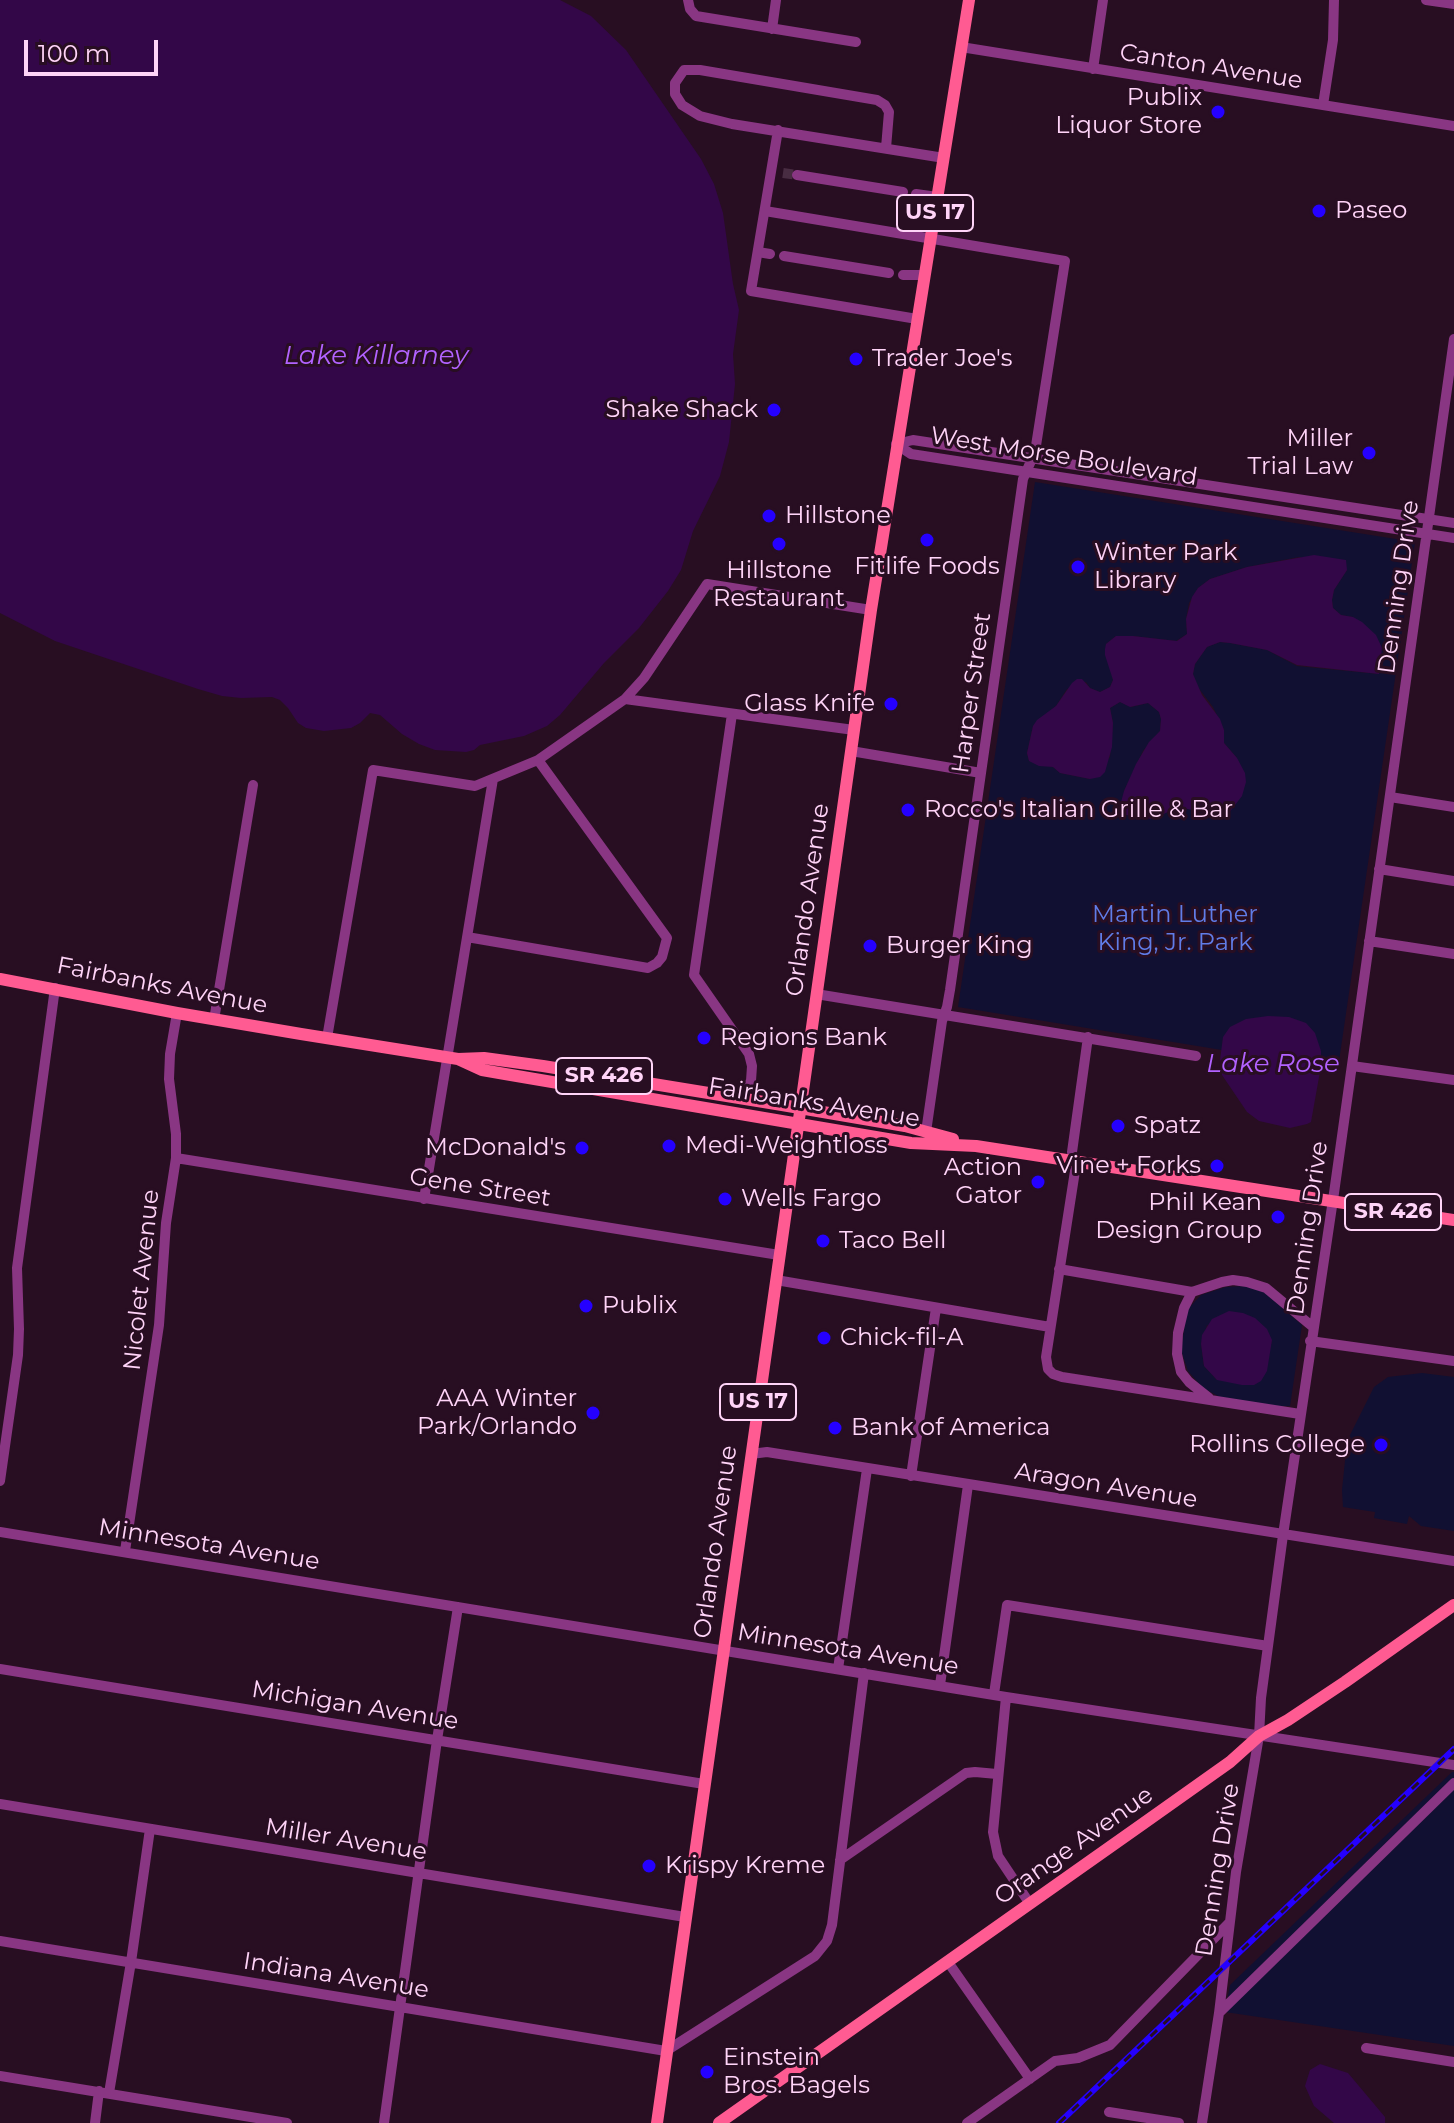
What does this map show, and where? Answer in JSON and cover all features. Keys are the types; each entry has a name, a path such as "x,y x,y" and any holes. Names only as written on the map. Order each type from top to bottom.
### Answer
{"main road":[{"name":"US 17","path":"896,444 969,0"},
{"name":"Orlando Avenue","path":"657,2123 896,444"},
{"name":"Fairbanks Avenue","path":"0,979 214,1020 453,1058 484,1058 543,1066 905,1126 976,1146"},
{"name":"Fairbanks Avenue","path":"453,1058 482,1070 911,1143 976,1146 1454,1220"},
{"name":"Orange Avenue","path":"719,2123 1230,1762 1259,1736 1334,1690 1454,1605"}],"street":[{"path":"688,0 696,16 856,42"},
{"path":"772,29 776,0"},
{"path":"1093,69 1103,0"},
{"path":"1323,105 1333,40 1334,0"},
{"path":"1426,0 1454,4"},
{"name":"Canton Avenue","path":"961,47 1454,126"},
{"path":"886,148 889,112 877,100 700,70 684,70 675,83 675,94 682,105 700,116 732,124 944,158"},
{"path":"778,130 777,172 765,211 751,291 917,319"},
{"path":"797,175 903,192"},
{"path":"916,194 937,197"},
{"path":"765,211 930,240"},
{"name":"Harper Street","path":"926,1132 942,1021 947,1007 1023,479 1035,452 1065,261 930,240"},
{"path":"758,252 770,254"},
{"path":"784,256 889,273"},
{"path":"903,275 925,275"},
{"name":"Denning Drive","path":"1202,2123 1229,1923 1259,1736 1268,1646 1310,1341 1352,1066 1454,339"},
{"name":"West Morse Boulevard","path":"896,444 913,440 1454,523"},
{"name":"West Morse Boulevard","path":"896,444 911,454 1454,538"},
{"path":"1257,507 1259,493"},
{"path":"327,1038 373,770 475,786 538,760 625,699 644,678 707,584 871,610"},
{"path":"625,699 854,730"},
{"path":"732,714 694,975 749,1054 751,1081 740,1098"},
{"path":"851,751 981,773"},
{"path":"467,937 648,968 662,957 667,938 538,760"},
{"path":"424,1199 453,1058 467,937 493,779"},
{"path":"214,1020 253,785"},
{"path":"1390,797 1454,807"},
{"path":"1379,869 1454,881"},
{"path":"1369,941 1454,954"},
{"path":"0,1481 18,1355 17,1268 55,988"},
{"path":"816,994 1196,1056"},
{"name":"Nicolet Avenue","path":"125,1551 159,1325 166,1223 176,1158 169,1079 177,1013"},
{"path":"1088,1037 1072,1152 1075,1171 1046,1357 1048,1369 1062,1377 1300,1414"},
{"path":"1352,1066 1454,1080"},
{"name":"Gene Street","path":"176,1158 779,1255"},
{"path":"1059,1269 1192,1292 1222,1282 1247,1282 1266,1288 1313,1327"},
{"path":"776,1280 1050,1327"},
{"path":"1173,1394 1179,1388 1181,1372 1177,1354 1178,1333 1184,1308 1192,1292"},
{"path":"911,1476 936,1308"},
{"path":"1310,1341 1454,1361"},
{"path":"1181,1372 1212,1400"},
{"name":"Aragon Avenue","path":"751,1454 767,1452 1454,1561"},
{"path":"838,1669 867,1469"},
{"path":"940,1685 968,1485"},
{"name":"Minnesota Avenue","path":"0,1532 1006,1697 1454,1765"},
{"path":"994,1694 1007,1605 1268,1646"},
{"path":"384,2123 458,1607"},
{"name":"Michigan Avenue","path":"0,1669 704,1784"},
{"path":"666,2051 815,1956 827,1941 832,1925 864,1673"},
{"path":"1006,1697 993,1832 995,1849 1030,1904"},
{"path":"840,1860 966,1773 997,1774"},
{"path":"1219,2013 1454,1783"},
{"name":"Miller Avenue","path":"0,1804 685,1917"},
{"path":"95,2123 131,1962 150,1829"},
{"path":"967,2123 1055,2061 1078,2058 1110,2045 1229,1923"},
{"name":"Indiana Avenue","path":"0,1941 666,2051"},
{"path":"948,1962 1030,2079"},
{"path":"1366,2048 1454,2062"},
{"path":"0,2076 104,2092 228,2118 287,2123"},
{"path":"1109,2112 1179,2123"}],"green space":[{"name":"Martin Luther King, Jr. Park","path":"1035,482 1415,542 1338,1068 1321,1066 1321,1051 1223,1037 1222,1050 958,1007","holes":["1299,557 1347,570 1334,590 1333,608 1341,615 1353,617 1379,674 1297,666 1267,650 1230,643 1220,642 1207,647 1195,664 1193,674 1224,730 1224,743 1237,758 1200,811 1181,808 1153,819 1126,815 1124,791 1143,751 1160,731 1159,712 1148,703 1131,707 1120,702 1110,708 1113,723 1110,757 1090,779 1060,773 1053,767 1029,761 1027,753 1033,726 1056,706 1067,689 1086,682 1090,688 1100,692 1110,687 1113,680 1106,644 1116,636 1176,641 1187,634 1189,603 1198,588 1210,579 1247,567"]},
{"path":"1246,1286 1264,1292 1302,1325 1290,1406 1220,1397 1203,1388 1188,1371 1181,1350 1187,1310 1201,1295 1226,1287","holes":["1207,1325 1272,1340 1270,1349 1217,1380 1204,1366 1201,1344"]},
{"path":"1422,1373 1454,1377 1454,1531 1421,1526 1409,1516 1407,1524 1374,1518 1375,1512 1343,1507 1347,1441 1374,1387 1388,1377"},
{"path":"1452,1772 1454,2046 1225,2012 1230,1985"}],"water":[{"name":"Lake Killarney","path":"0,0 560,0 591,16 626,50 701,159 714,184 723,213 739,310 733,354 735,384 729,442 720,476 693,531 681,570 668,591 639,628 547,726 524,736 480,745 466,752 435,750 419,744 380,715 370,713 351,728 324,731 306,728 298,723 280,700 272,697 222,696 198,689 55,641 0,613"},
{"path":"1314,555 1346,560 1347,570 1334,590 1333,608 1341,615 1362,622 1376,635 1382,648 1379,674 1297,665 1267,650 1230,643 1220,642 1207,647 1195,664 1193,674 1202,695 1220,719 1224,743 1245,773 1242,796 1228,814 1218,817 1181,808 1153,819 1126,815 1122,811 1120,806 1124,791 1136,764 1149,742 1160,731 1159,712 1148,703 1130,707 1120,702 1110,708 1112,747 1105,772 1100,777 1090,779 1060,773 1053,767 1039,766 1029,761 1027,753 1033,726 1056,706 1072,683 1082,679 1090,688 1100,692 1110,687 1113,680 1105,649 1106,644 1116,636 1177,641 1187,634 1186,619 1192,597 1210,579 1247,567"},
{"name":"Lake Rose","path":"1289,1017 1306,1023 1315,1033 1321,1051 1321,1066 1311,1122 1307,1124 1290,1128 1259,1121 1247,1112 1222,1075 1223,1037 1230,1027 1246,1019"},
{"path":"1229,1311 1255,1318 1267,1329 1272,1340 1267,1371 1261,1381 1254,1385 1217,1380 1204,1366 1202,1335 1212,1319"},
{"path":"1320,2064 1348,2073 1385,2117 1385,2123 1334,2123 1314,2106 1305,2086 1310,2070"}],"tunnel":[{"path":"783,173 797,175"}],"railway":[{"path":"1059,2123 1454,1749"}],"place":[{"name":"Publix Liquor Store","path":"1218,112"},
{"name":"Paseo","path":"1319,211"},
{"name":"Trader Joe's","path":"856,359"},
{"name":"Shake Shack","path":"774,410"},
{"name":"Miller Trial Law","path":"1369,453"},
{"name":"Hillstone","path":"769,516"},
{"name":"Fitlife Foods","path":"927,540"},
{"name":"Hillstone Restaurant","path":"779,544"},
{"name":"Winter Park Library","path":"1078,567"},
{"name":"Glass Knife","path":"891,704"},
{"name":"Rocco's Italian Grille & Bar","path":"908,810"},
{"name":"Burger King","path":"870,946"},
{"name":"Regions Bank","path":"704,1038"},
{"name":"Spatz","path":"1118,1126"},
{"name":"Medi-Weightloss","path":"669,1146"},
{"name":"McDonald's","path":"582,1148"},
{"name":"Vine + Forks","path":"1217,1166"},
{"name":"Action Gator","path":"1038,1182"},
{"name":"Wells Fargo","path":"725,1199"},
{"name":"Phil Kean Design Group","path":"1278,1217"},
{"name":"Taco Bell","path":"823,1241"},
{"name":"Publix","path":"586,1306"},
{"name":"Chick-fil-A","path":"824,1338"},
{"name":"AAA Winter Park/Orlando","path":"593,1413"},
{"name":"Bank of America","path":"835,1428"},
{"name":"Rollins College","path":"1381,1445"},
{"name":"Krispy Kreme","path":"649,1866"},
{"name":"Einstein Bros. Bagels","path":"707,2072"}]}
